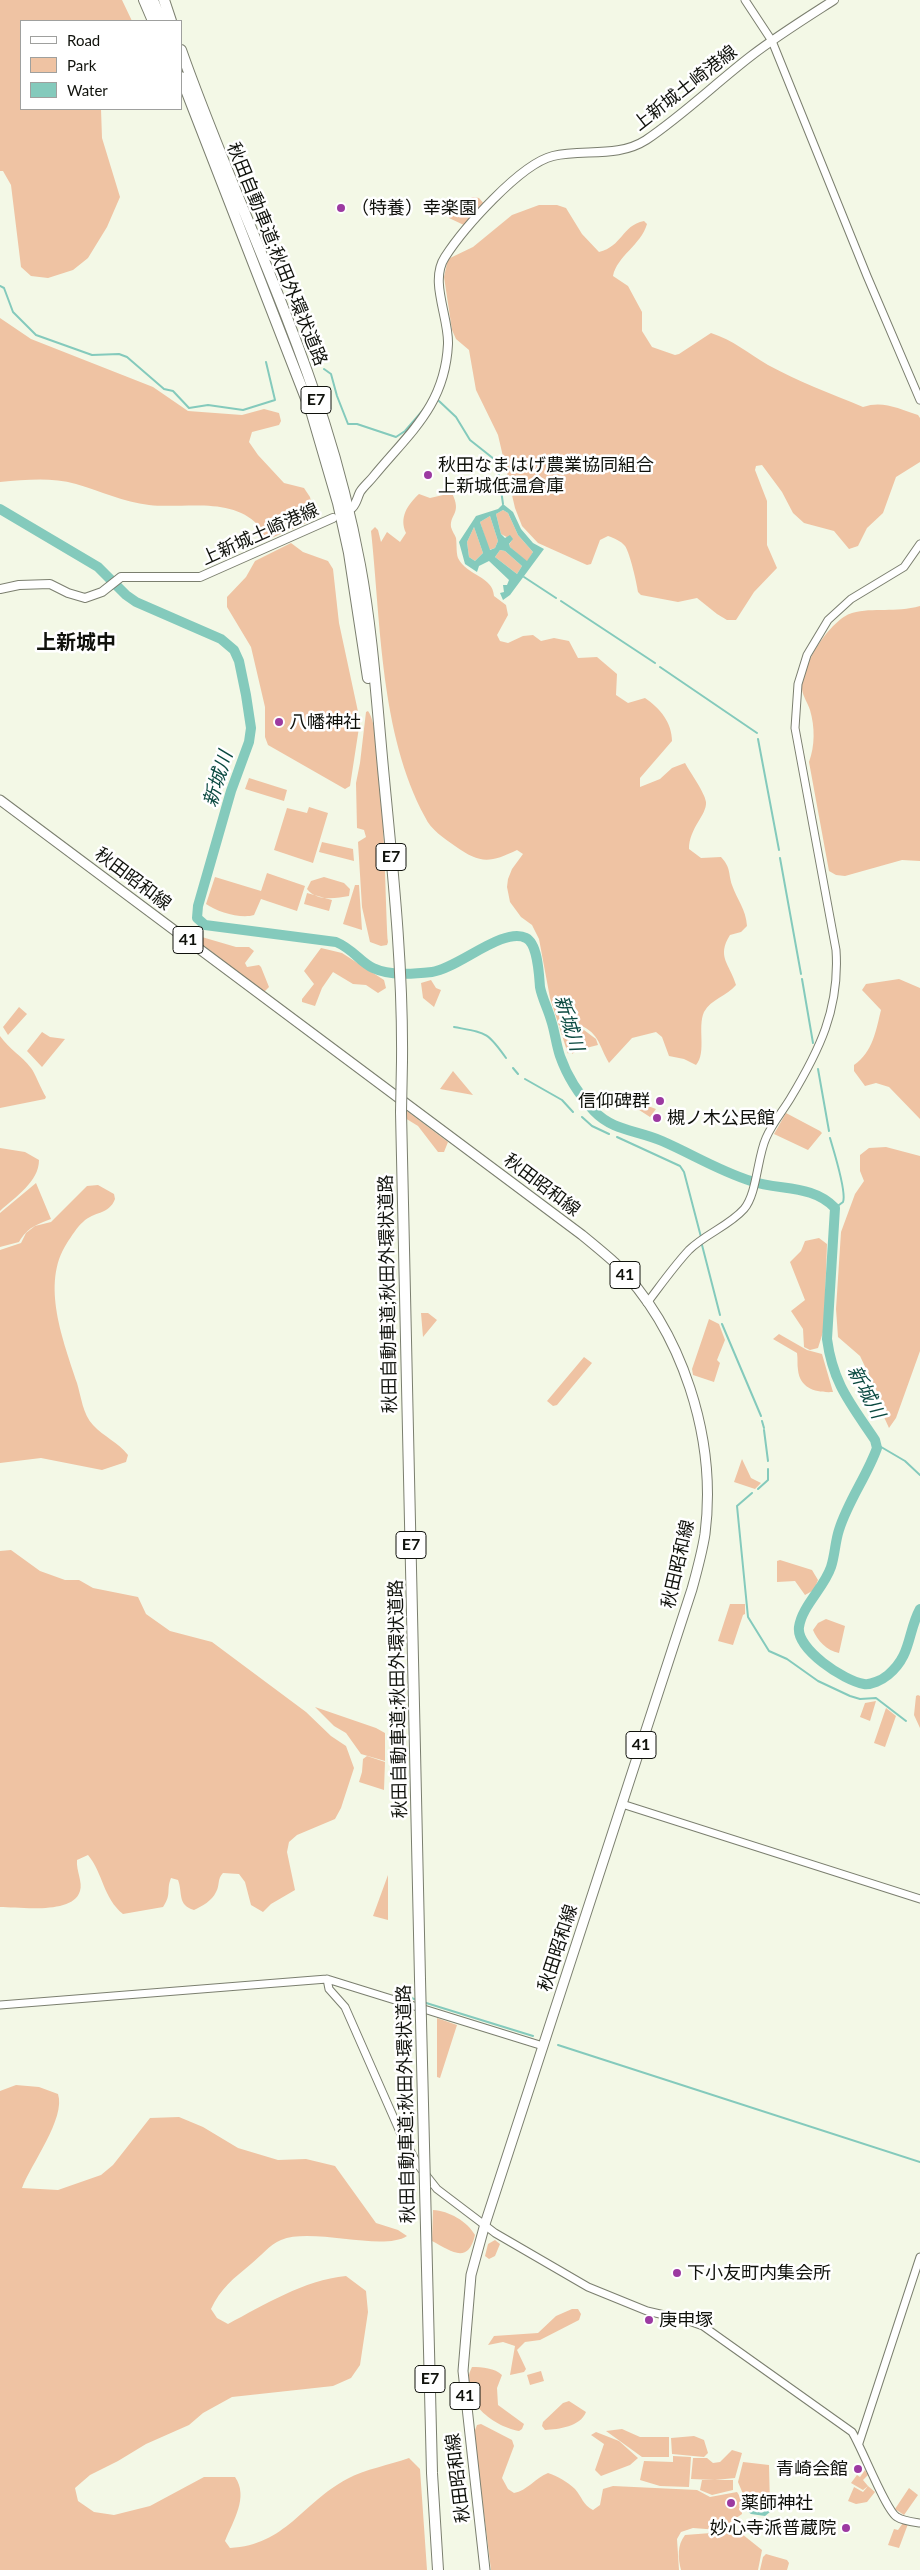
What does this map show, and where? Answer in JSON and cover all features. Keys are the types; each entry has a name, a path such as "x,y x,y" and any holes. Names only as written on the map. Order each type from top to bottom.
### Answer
{"highway":[{"path":"144,0 154,20"},
{"path":"153,0 161,20"},
{"path":"164,0 171,20"},
{"name":"秋田自動車道;秋田外環状道路","path":"182,53 227,175 292,334 324,421 346,498 367,610 400,946 402,992 401,1112 420,1979 432,2473 438,2570"},
{"name":"秋田自動車道;秋田外環状道路","path":"182,80 309,406 338,503 355,589 382,768"},
{"path":"182,87 200,127"}],"main road":[{"name":"上新城土崎港線","path":"352,508 356,505 360,492 413,434 435,398 444,368 448,342 439,274 443,260 475,219 516,178 539,162 552,156 622,151 646,140 772,41 834,0"},
{"name":"上新城土崎港線","path":"0,589 19,585 50,584 68,593 85,598 102,592 120,576 200,577 333,518"},
{"name":"秋田昭和線","path":"0,800 582,1235 615,1263 662,1325 696,1408 703,1443 707,1479 705,1534 692,1589 485,2224 471,2275 463,2371 485,2570"}],"street":[{"path":"745,0 772,41 867,276 920,400"},
{"path":"647,1303 689,1250 738,1214 752,1195 756,1170 766,1136 814,1059 823,1040 837,974 831,920 795,728 798,684 807,655 828,620 851,599 889,578 904,567 920,544"},
{"path":"622,1804 920,1899"},
{"path":"0,2005 327,1979 543,2046"},
{"path":"327,1979 329,1989 345,2007 400,2132 418,2165 437,2189 495,2232 588,2287 646,2311 686,2320 702,2326 852,2432 859,2443 888,2508 896,2517 920,2523"},
{"path":"859,2443 920,2257"}],"green space":[{"path":"0,0 122,0 132,20 20,20 20,110 101,110 102,138 120,197 107,227 88,258 73,270 48,278 31,276 21,267 11,185 3,171 0,171"},
{"path":"473,197 479,198 485,205 466,226 449,218 444,208"},
{"path":"539,205 557,205 566,208 582,234 599,252 613,245 626,231 636,224 644,221 647,224 640,238 619,262 613,276 628,286 642,312 642,331 652,347 675,355 711,333 733,343 779,371 863,407 877,404 884,405 918,415 920,418 920,462 896,477 883,513 867,528 858,546 849,549 834,531 804,523 793,513 782,492 762,465 756,466 755,470 767,501 767,545 777,568 754,592 736,620 727,620 697,598 678,602 641,595 638,592 627,550 623,544 615,539 608,536 600,540 591,564 587,565 538,543 522,526 515,508 498,435 476,390 469,350 456,339 452,330 444,277 448,259 473,247 512,215"},
{"path":"0,318 31,339 153,387 188,411 242,415 264,409 279,413 281,421 279,425 252,432 249,442 258,455 284,483 304,488 310,497 315,519 269,539 258,540 258,525 247,516 221,507 140,504 57,480 0,482"},
{"path":"452,493 456,509 451,527 456,538 458,558 467,569 485,580 493,589 494,596 506,605 508,615 497,635 500,641 508,643 523,636 533,635 541,641 554,638 569,641 578,658 597,657 617,674 616,695 628,703 645,698 656,706 670,728 672,741 640,778 640,787 660,779 672,768 685,763 703,793 706,807 692,835 689,849 701,858 721,857 728,867 747,926 741,932 730,935 726,943 724,955 736,985 711,1004 704,1012 701,1025 702,1047 696,1065 684,1059 669,1056 662,1037 656,1032 632,1038 609,1063 592,1032 580,1025 576,1027 568,1054 550,998 539,939 532,925 521,917 510,902 507,887 508,879 512,869 523,854 517,850 485,860 478,859 464,852 434,830 425,817 410,784 399,750 385,677 371,531 375,527 378,530 381,542 387,532 400,542 406,533 403,522 405,512 419,494 430,498"},
{"path":"503,510 508,513 518,535 533,552 527,562 510,547 509,545 512,540 501,534 496,514"},
{"path":"490,516 498,541 495,548 489,550 480,522"},
{"path":"474,527 483,553 475,561 469,557 467,542"},
{"path":"291,543 303,552 328,561 333,569 339,623 360,721 350,786 345,789 268,745 265,737 265,707 251,647 227,607 227,597 246,577 255,561"},
{"path":"500,550 505,551 522,566 517,574 495,557"},
{"path":"920,606 920,861 902,860 845,876 836,875 829,871 809,762 813,743 813,723 802,689 806,668 811,656 826,634 844,617 860,611"},
{"path":"368,711 373,725 381,783 388,942 387,945 381,946 370,942 362,907 358,842 366,837 364,830 357,828 356,783 366,712"},
{"path":"249,778 287,790 284,801 245,789"},
{"path":"309,807 328,813 313,863 274,850 287,808 307,813"},
{"path":"322,842 353,849 354,861 319,852"},
{"path":"267,873 305,886 297,911 261,899 254,915 249,916 223,912 206,904 215,877 261,891"},
{"path":"324,877 344,883 350,889 349,896 321,897 316,896 307,889 311,881"},
{"path":"355,885 359,885 362,930 343,924"},
{"path":"307,893 332,900 329,911 304,904"},
{"path":"195,935 236,947 249,947 254,951 245,963 247,967 259,965 269,987 264,992 194,938"},
{"path":"321,948 342,953 384,980 386,988 378,993 366,985 353,984 333,972 322,988 315,1006 302,1002 302,999 314,984 304,971"},
{"path":"899,979 920,988 920,1119 889,1087 876,1083 865,1086 854,1071 854,1065 866,1054 870,1047 881,1010 862,990 866,984"},
{"path":"431,980 436,988 441,990 434,1007 423,998 421,983"},
{"path":"19,1007 27,1014 8,1035 3,1027"},
{"path":"580,1027 596,1039 598,1045 578,1050 572,1054 576,1034"},
{"path":"42,1032 50,1037 65,1039 42,1067 27,1051"},
{"path":"0,1036 31,1068 46,1097 45,1099 0,1108"},
{"path":"453,1071 473,1095 440,1089"},
{"path":"640,1103 656,1109 650,1117 636,1108"},
{"path":"407,1111 448,1142 444,1152 438,1152 418,1126 405,1118 405,1112"},
{"path":"786,1113 822,1133 808,1150 774,1134"},
{"path":"886,1147 920,1156 920,1351 896,1418 889,1428 884,1417 881,1400 860,1356 838,1337 836,1309 841,1232 855,1194 864,1181 860,1171 860,1155 869,1148"},
{"path":"0,1148 25,1152 39,1160 38,1168 31,1182 0,1211"},
{"path":"36,1183 51,1219 29,1230 19,1242 0,1247 0,1213"},
{"path":"98,1185 114,1194 115,1199 109,1208 83,1222 67,1243 59,1259 55,1276 55,1295 57,1313 66,1350 87,1416 97,1429 128,1455 126,1462 102,1470 41,1458 0,1463 0,1250 21,1243 26,1233 35,1226 51,1222 87,1186"},
{"path":"819,1238 827,1244 824,1329 818,1348 810,1350 804,1347 803,1329 791,1311 805,1300 790,1262 801,1251 805,1241"},
{"path":"421,1313 428,1313 437,1320 423,1337"},
{"path":"709,1319 719,1324 725,1340 717,1360 720,1363 714,1382 693,1375 692,1369"},
{"path":"779,1334 807,1350 822,1354 833,1392 821,1392 810,1389 802,1382 799,1376 797,1353 773,1339"},
{"path":"584,1357 592,1363 557,1405 553,1406 547,1401"},
{"path":"742,1459 751,1478 761,1483 755,1489 734,1482"},
{"path":"11,1550 40,1571 65,1580 79,1580 93,1588 138,1597 146,1614 170,1631 212,1642 306,1712 331,1736 346,1746 354,1768 341,1808 335,1819 297,1835 289,1842 287,1852 295,1890 271,1904 263,1912 251,1905 245,1882 239,1874 223,1873 212,1898 194,1910 183,1902 178,1880 171,1878 167,1899 163,1907 123,1914 111,1901 88,1855 77,1860 81,1884 80,1891 75,1899 67,1904 44,1908 0,1907 0,1551"},
{"path":"780,1560 812,1570 818,1580 814,1590 805,1595 795,1581 777,1582 777,1561"},
{"path":"730,1604 745,1604 745,1614 743,1615 733,1645 718,1641"},
{"path":"826,1619 845,1626 839,1653 830,1650 823,1644 813,1630 818,1623"},
{"path":"916,1696 920,1696 920,1728 914,1715"},
{"path":"876,1701 870,1721 860,1717 865,1703"},
{"path":"315,1707 376,1728 385,1733 385,1761 361,1754 346,1733 334,1726"},
{"path":"886,1708 896,1716 885,1747 874,1743"},
{"path":"367,1756 385,1762 384,1790 359,1782 363,1759"},
{"path":"388,1875 388,1920 373,1916"},
{"path":"437,2018 457,2025 440,2078 437,2077"},
{"path":"16,2085 39,2087 58,2094 59,2104 52,2128 22,2188 58,2190 101,2175 113,2165 150,2118 179,2117 203,2127 238,2148 278,2160 306,2159 335,2166 376,2223 398,2230 407,2236 381,2242 311,2236 295,2237 281,2240 269,2248 228,2284 211,2309 217,2318 228,2324 285,2294 330,2278 346,2276 366,2291 368,2312 360,2365 351,2378 333,2386 232,2397 203,2413 189,2425 146,2444 90,2475 75,2488 78,2501 94,2512 114,2515 150,2506 204,2477 235,2477 239,2485 240,2501 225,2541 230,2548 249,2545 266,2539 280,2531 318,2499 347,2479 362,2472 409,2458 420,2469 427,2570 0,2570 0,2091"},
{"path":"433,2210 445,2212 457,2218 472,2230 475,2235 468,2250 458,2253 432,2241"},
{"path":"495,2240 500,2244 495,2256 489,2259 485,2256 488,2244"},
{"path":"572,2309 578,2309 581,2314 579,2320 540,2340 525,2342 517,2350 526,2369 524,2372 510,2375 515,2346 503,2342 488,2345 494,2336 538,2333 556,2316"},
{"path":"472,2367 492,2369 502,2375 497,2388 498,2405 524,2424 522,2429 519,2431 498,2423 479,2409 469,2389 468,2378"},
{"path":"541,2371 544,2381 530,2385 527,2375"},
{"path":"569,2401 586,2412 583,2417 574,2424 545,2430 542,2426 543,2422 563,2403"},
{"path":"481,2424 512,2440 514,2446 502,2478 508,2489 514,2493 523,2490 548,2473 572,2486 593,2510 600,2505 603,2489 613,2486 697,2490 710,2497 737,2492 742,2500 742,2514 719,2530 693,2528 681,2532 677,2539 679,2570 491,2570 474,2433 477,2425"},
{"path":"622,2429 640,2437 669,2437 669,2457 642,2457 606,2431"},
{"path":"596,2432 619,2441 638,2458 630,2465 601,2476 595,2470 604,2444 591,2435"},
{"path":"694,2436 704,2440 708,2453 704,2457 672,2454 671,2438"},
{"path":"732,2450 742,2453 735,2478 715,2480 691,2479 693,2458 707,2458 713,2463 720,2462"},
{"path":"673,2456 691,2457 689,2487 660,2486 640,2480 644,2461 673,2462"},
{"path":"743,2462 769,2465 770,2506 744,2504 743,2494 738,2482"},
{"path":"865,2470 868,2475 863,2480 868,2486 863,2490 851,2483 857,2475 860,2477"},
{"path":"702,2480 733,2480 733,2490 712,2495 700,2490"},
{"path":"868,2486 875,2492 867,2502 856,2504 848,2501 854,2487 863,2492"},
{"path":"909,2488 918,2495 904,2515 895,2509"},
{"path":"903,2523 908,2524 899,2548 888,2545 894,2529 898,2530"},
{"path":"732,2526 762,2550 758,2570 681,2570 679,2552 685,2535 724,2532"},
{"path":"766,2554 787,2560 789,2563 787,2570 760,2570 763,2557"}],"water":[{"path":"503,504 513,512 521,529 533,543 544,549 510,595 503,600 500,593 504,592 503,585 507,585 509,580 489,561 479,566 477,572 465,564 459,542 476,516 498,509","holes":["503,510 508,513 518,535 533,552 527,561 510,547 509,544 513,539 510,535 505,538 501,534 496,514","490,516 498,541 495,548 490,550 480,522","474,527 483,553 475,561 469,557 467,542","500,550 505,551 522,566 517,574 495,557"]},
{"path":"749,2507 770,2508 770,2512 765,2516 751,2514 747,2511"}],"waterway":[{"path":"0,286 4,288 13,312 36,335 92,355 119,354 127,357 164,389 173,391 189,408 208,405 243,410 275,400 266,362"},
{"path":"324,369 331,374 348,424 357,424 396,437 405,431 424,409"},
{"path":"439,401 456,417 470,440 494,459 498,469 503,504"},
{"name":"新城川","path":"0,509 98,567 126,595 136,602 221,639 234,650 239,661 251,728 249,742 231,791 198,906 197,918 205,925 336,942 373,968 380,971 402,974 432,972 454,964 506,938 517,936 526,938 533,946 541,991 563,1063 579,1092 601,1118 617,1126 653,1137 739,1177 762,1184 795,1189 816,1195 826,1200 835,1208 827,1339 838,1381 875,1440 877,1448 843,1519 828,1575 801,1619 799,1627 800,1636 805,1645 823,1663 855,1682 870,1684 888,1675 901,1660 920,1609"},
{"path":"524,577 556,598"},
{"path":"561,601 655,663"},
{"path":"660,667 757,733"},
{"path":"758,739 779,850"},
{"path":"780,858 801,974"},
{"path":"802,979 813,1043"},
{"path":"454,1027 480,1032 490,1038 506,1058"},
{"path":"513,1068 518,1074"},
{"path":"818,1069 829,1131"},
{"path":"525,1079 562,1100 573,1112"},
{"path":"582,1117 592,1126 609,1134"},
{"path":"617,1137 680,1166 684,1172 701,1237"},
{"path":"830,1138 840,1172 844,1197 843,1202 835,1208"},
{"path":"702,1245 720,1315"},
{"path":"722,1324 761,1416"},
{"path":"762,1421 764,1428"},
{"path":"764,1430 768,1461"},
{"path":"876,1444 905,1461 920,1475"},
{"path":"758,1489 768,1480 768,1469"},
{"path":"752,1493 737,1506 748,1617 769,1651 787,1659 818,1681 850,1696 860,1699 876,1698 906,1721"},
{"path":"397,1993 417,2000"},
{"path":"423,2002 533,2036"},
{"path":"558,2045 920,2162"}],"place":[{"name":"（特養）幸楽園","path":"341,208"},
{"name":"秋田なまはげ農業協同組合 上新城低温倉庫","path":"428,475"},
{"name":"八幡神社","path":"279,722"},
{"name":"信仰碑群","path":"660,1101"},
{"name":"槻ノ木公民館","path":"657,1118"},
{"name":"下小友町内集会所","path":"677,2273"},
{"name":"庚申塚","path":"649,2320"},
{"name":"青崎会館","path":"858,2469"},
{"name":"薬師神社","path":"731,2503"},
{"name":"妙心寺派普蔵院","path":"846,2528"}],"district":[{"name":"上新城中","path":"76,643"}]}
